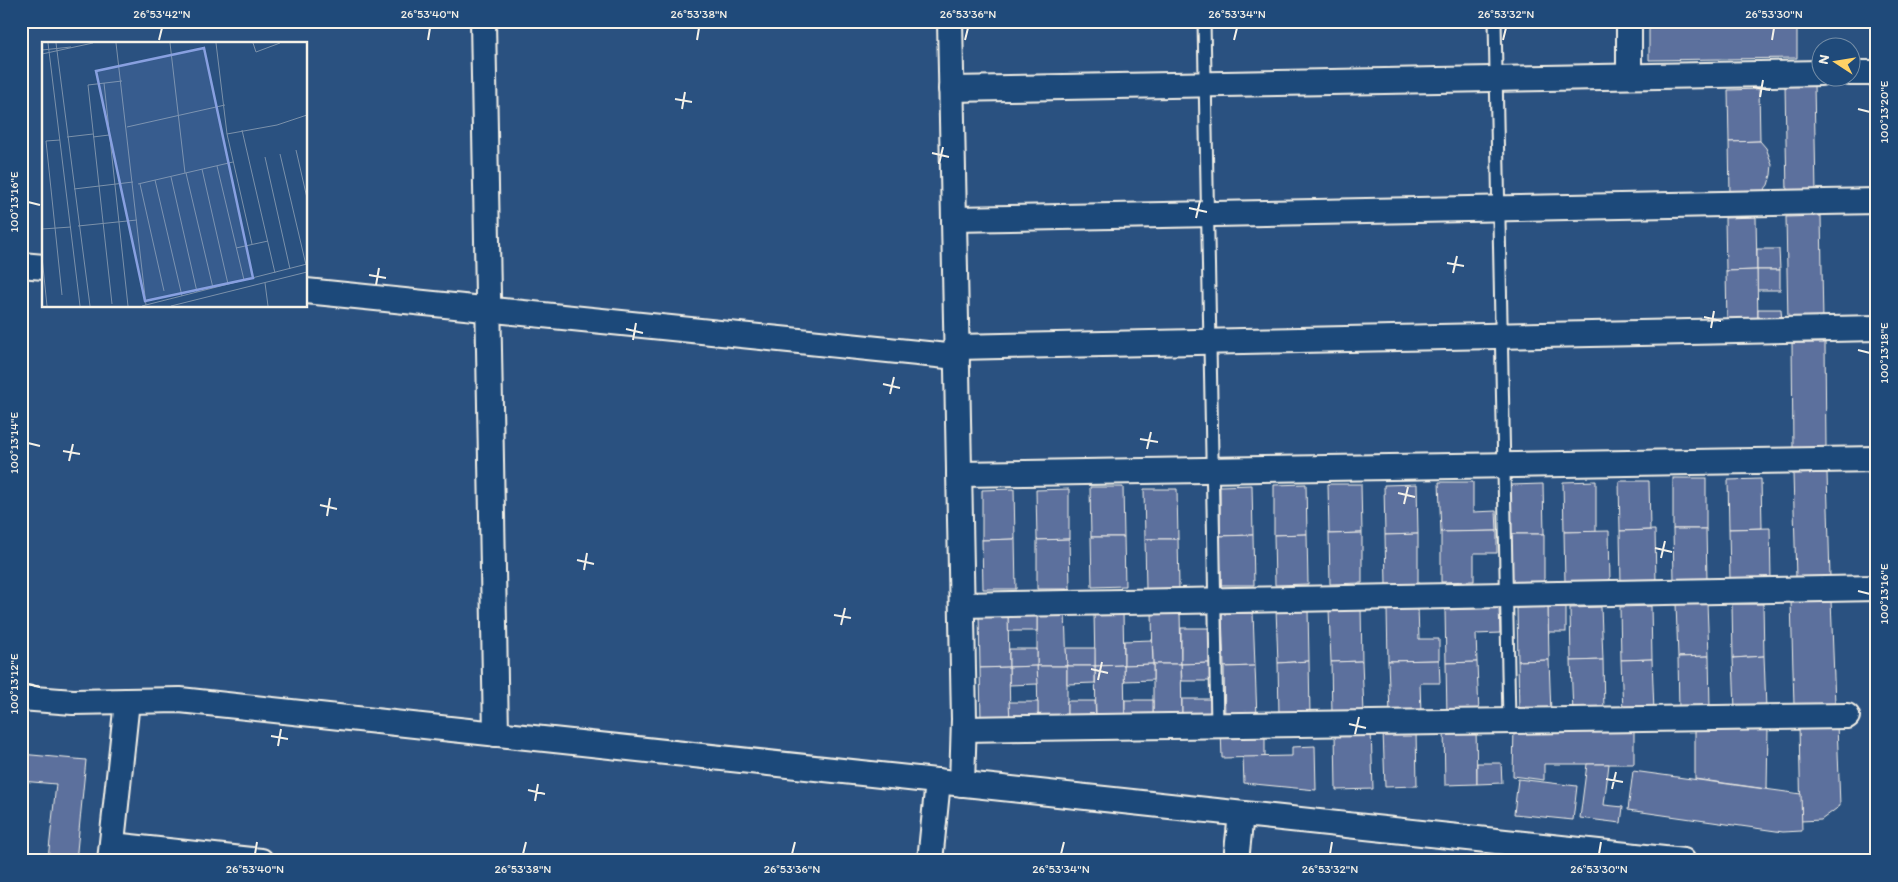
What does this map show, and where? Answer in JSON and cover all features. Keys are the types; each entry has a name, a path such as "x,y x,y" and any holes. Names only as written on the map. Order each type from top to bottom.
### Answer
{"street":[{"path":"483,21 496,734"},
{"path":"950,21 964,729 962,784"},
{"path":"1629,21 1629,76"},
{"path":"951,89 1810,73"},
{"path":"1860,73 1877,73"},
{"path":"954,219 1877,200"},
{"path":"21,265 42,267"},
{"path":"308,291 488,310 957,352 1210,342 1877,328"},
{"path":"959,474 1877,459"},
{"path":"962,605 1877,588"},
{"path":"21,698 73,702 180,700 1683,861"},
{"path":"127,701 111,853 262,861"},
{"path":"964,729 1847,716"},
{"path":"930,861 938,781"},
{"path":"1236,861 1241,814"}],"lane":[{"path":"1204,21 1216,725"},
{"path":"1494,21 1509,721"}],"building":[{"path":"1649,21 1797,21 1797,58 1649,60"},
{"path":"1810,84 1810,88 1814,88 1816,194 1787,195 1785,85"},
{"path":"1759,89 1760,141 1729,142 1728,90"},
{"path":"1760,141 1766,148 1772,164 1768,185 1761,194 1730,194 1729,142"},
{"path":"1821,216 1823,321 1788,322 1786,217"},
{"path":"1756,217 1757,270 1726,271 1725,218"},
{"path":"1757,249 1779,249 1780,270 1757,270"},
{"path":"1757,270 1780,270 1780,290 1757,290"},
{"path":"1757,270 1758,323 1727,324 1726,271"},
{"path":"1758,309 1781,309 1782,323 1758,323"},
{"path":"1792,343 1825,343 1826,447 1793,448"},
{"path":"1827,473 1830,577 1796,578 1793,474"},
{"path":"1673,478 1706,478 1706,529 1673,529"},
{"path":"1761,479 1762,528 1729,529 1728,480"},
{"path":"1596,481 1596,532 1564,532 1563,482"},
{"path":"1619,481 1649,481 1650,530 1620,531"},
{"path":"1439,482 1473,482 1473,512 1496,511 1497,531 1441,532"},
{"path":"1306,484 1307,534 1274,535 1274,485"},
{"path":"1328,484 1361,484 1362,533 1329,534"},
{"path":"1417,484 1418,534 1385,535 1384,485"},
{"path":"1543,484 1544,534 1511,534 1510,485"},
{"path":"1252,485 1253,535 1220,536 1220,486"},
{"path":"1090,487 1123,487 1124,537 1091,537"},
{"path":"1014,489 1015,539 982,540 982,490"},
{"path":"1069,489 1069,539 1037,540 1036,490"},
{"path":"1144,489 1177,489 1178,539 1145,539"},
{"path":"1770,528 1771,579 1730,580 1729,529"},
{"path":"1673,529 1706,529 1707,580 1674,580"},
{"path":"1655,530 1656,583 1621,584 1620,531"},
{"path":"1497,531 1497,553 1474,553 1474,581 1441,582 1441,532"},
{"path":"1609,531 1610,582 1565,583 1564,532"},
{"path":"1362,533 1362,583 1330,584 1329,534"},
{"path":"1307,534 1308,584 1275,585 1274,535"},
{"path":"1418,534 1418,584 1386,585 1385,535"},
{"path":"1511,534 1544,534 1544,584 1512,584"},
{"path":"1253,535 1254,585 1221,585 1220,536"},
{"path":"1091,537 1124,537 1125,586 1092,587"},
{"path":"1015,539 1016,589 983,589 982,540"},
{"path":"1069,539 1070,589 1037,589 1037,540"},
{"path":"1145,539 1178,539 1179,588 1146,589"},
{"path":"1831,600 1835,704 1794,705 1791,601"},
{"path":"1707,603 1709,656 1678,657 1676,604"},
{"path":"1732,604 1763,604 1764,656 1733,658"},
{"path":"1651,606 1652,659 1621,660 1620,607"},
{"path":"1418,607 1419,639 1439,639 1439,660 1388,661 1387,609"},
{"path":"1548,607 1566,607 1566,632 1548,632"},
{"path":"1548,607 1549,660 1518,661 1517,608"},
{"path":"1601,607 1603,660 1571,661 1570,608"},
{"path":"1361,608 1362,661 1331,662 1329,609"},
{"path":"1499,608 1500,633 1476,634 1477,662 1446,663 1445,610"},
{"path":"1276,609 1308,609 1309,661 1278,663"},
{"path":"1152,611 1180,611 1181,664 1153,664"},
{"path":"1094,612 1123,612 1124,665 1095,666"},
{"path":"1037,613 1065,613 1067,666 1037,666"},
{"path":"1037,613 1037,631 1008,631 1008,614"},
{"path":"1253,613 1255,666 1224,667 1222,614"},
{"path":"979,614 1008,614 1009,667 980,668"},
{"path":"1181,628 1210,628 1210,663 1181,664"},
{"path":"1152,640 1153,664 1124,665 1124,641"},
{"path":"1066,648 1095,648 1095,666 1067,666"},
{"path":"1009,649 1037,649 1037,666 1009,667"},
{"path":"1709,656 1710,709 1679,710 1678,657"},
{"path":"1764,656 1766,709 1735,710 1733,658"},
{"path":"1652,659 1654,712 1623,713 1621,660"},
{"path":"1439,660 1440,683 1420,683 1421,713 1390,714 1388,661"},
{"path":"1549,660 1551,713 1519,714 1518,661"},
{"path":"1603,660 1604,713 1573,714 1571,661"},
{"path":"1309,661 1310,715 1279,715 1278,663"},
{"path":"1362,661 1364,714 1332,715 1331,662"},
{"path":"1477,662 1479,715 1447,716 1446,663"},
{"path":"1210,663 1210,681 1182,681 1181,664"},
{"path":"1153,664 1181,664 1182,717 1153,717"},
{"path":"1153,664 1153,680 1124,681 1124,665"},
{"path":"1124,665 1125,718 1096,719 1095,666"},
{"path":"1037,666 1067,666 1067,719 1038,719"},
{"path":"1037,666 1038,684 1009,685 1009,667"},
{"path":"1067,666 1095,666 1095,683 1067,684"},
{"path":"1255,666 1257,718 1225,720 1224,667"},
{"path":"1009,667 1010,720 981,721 980,668"},
{"path":"1182,699 1211,699 1211,716 1182,717"},
{"path":"1125,700 1153,700 1153,717 1125,718"},
{"path":"1067,701 1095,701 1096,719 1067,719"},
{"path":"1009,702 1038,702 1038,719 1010,720"},
{"path":"1837,724 1840,806 1821,820 1801,821 1799,726"},
{"path":"1514,725 1634,725 1634,764 1544,764 1544,780 1513,776"},
{"path":"1695,726 1768,727 1767,789 1695,779"},
{"path":"1476,727 1477,784 1445,785 1444,728"},
{"path":"1265,729 1265,757 1222,758 1221,730"},
{"path":"1371,730 1373,789 1336,790 1335,732"},
{"path":"1416,730 1417,786 1385,787 1383,731"},
{"path":"1315,746 1316,790 1244,783 1243,757 1292,756 1292,747"},
{"path":"21,754 86,760 76,861 48,859 56,784 21,781"},
{"path":"1477,763 1501,763 1502,783 1477,784"},
{"path":"1587,764 1609,764 1604,805 1623,807 1621,823 1580,818"},
{"path":"1633,771 1801,794 1802,831 1783,832 1628,810"},
{"path":"1518,779 1577,786 1573,820 1514,814"},
{"path":"40,858 48,859 69,861 40,861"}]}
